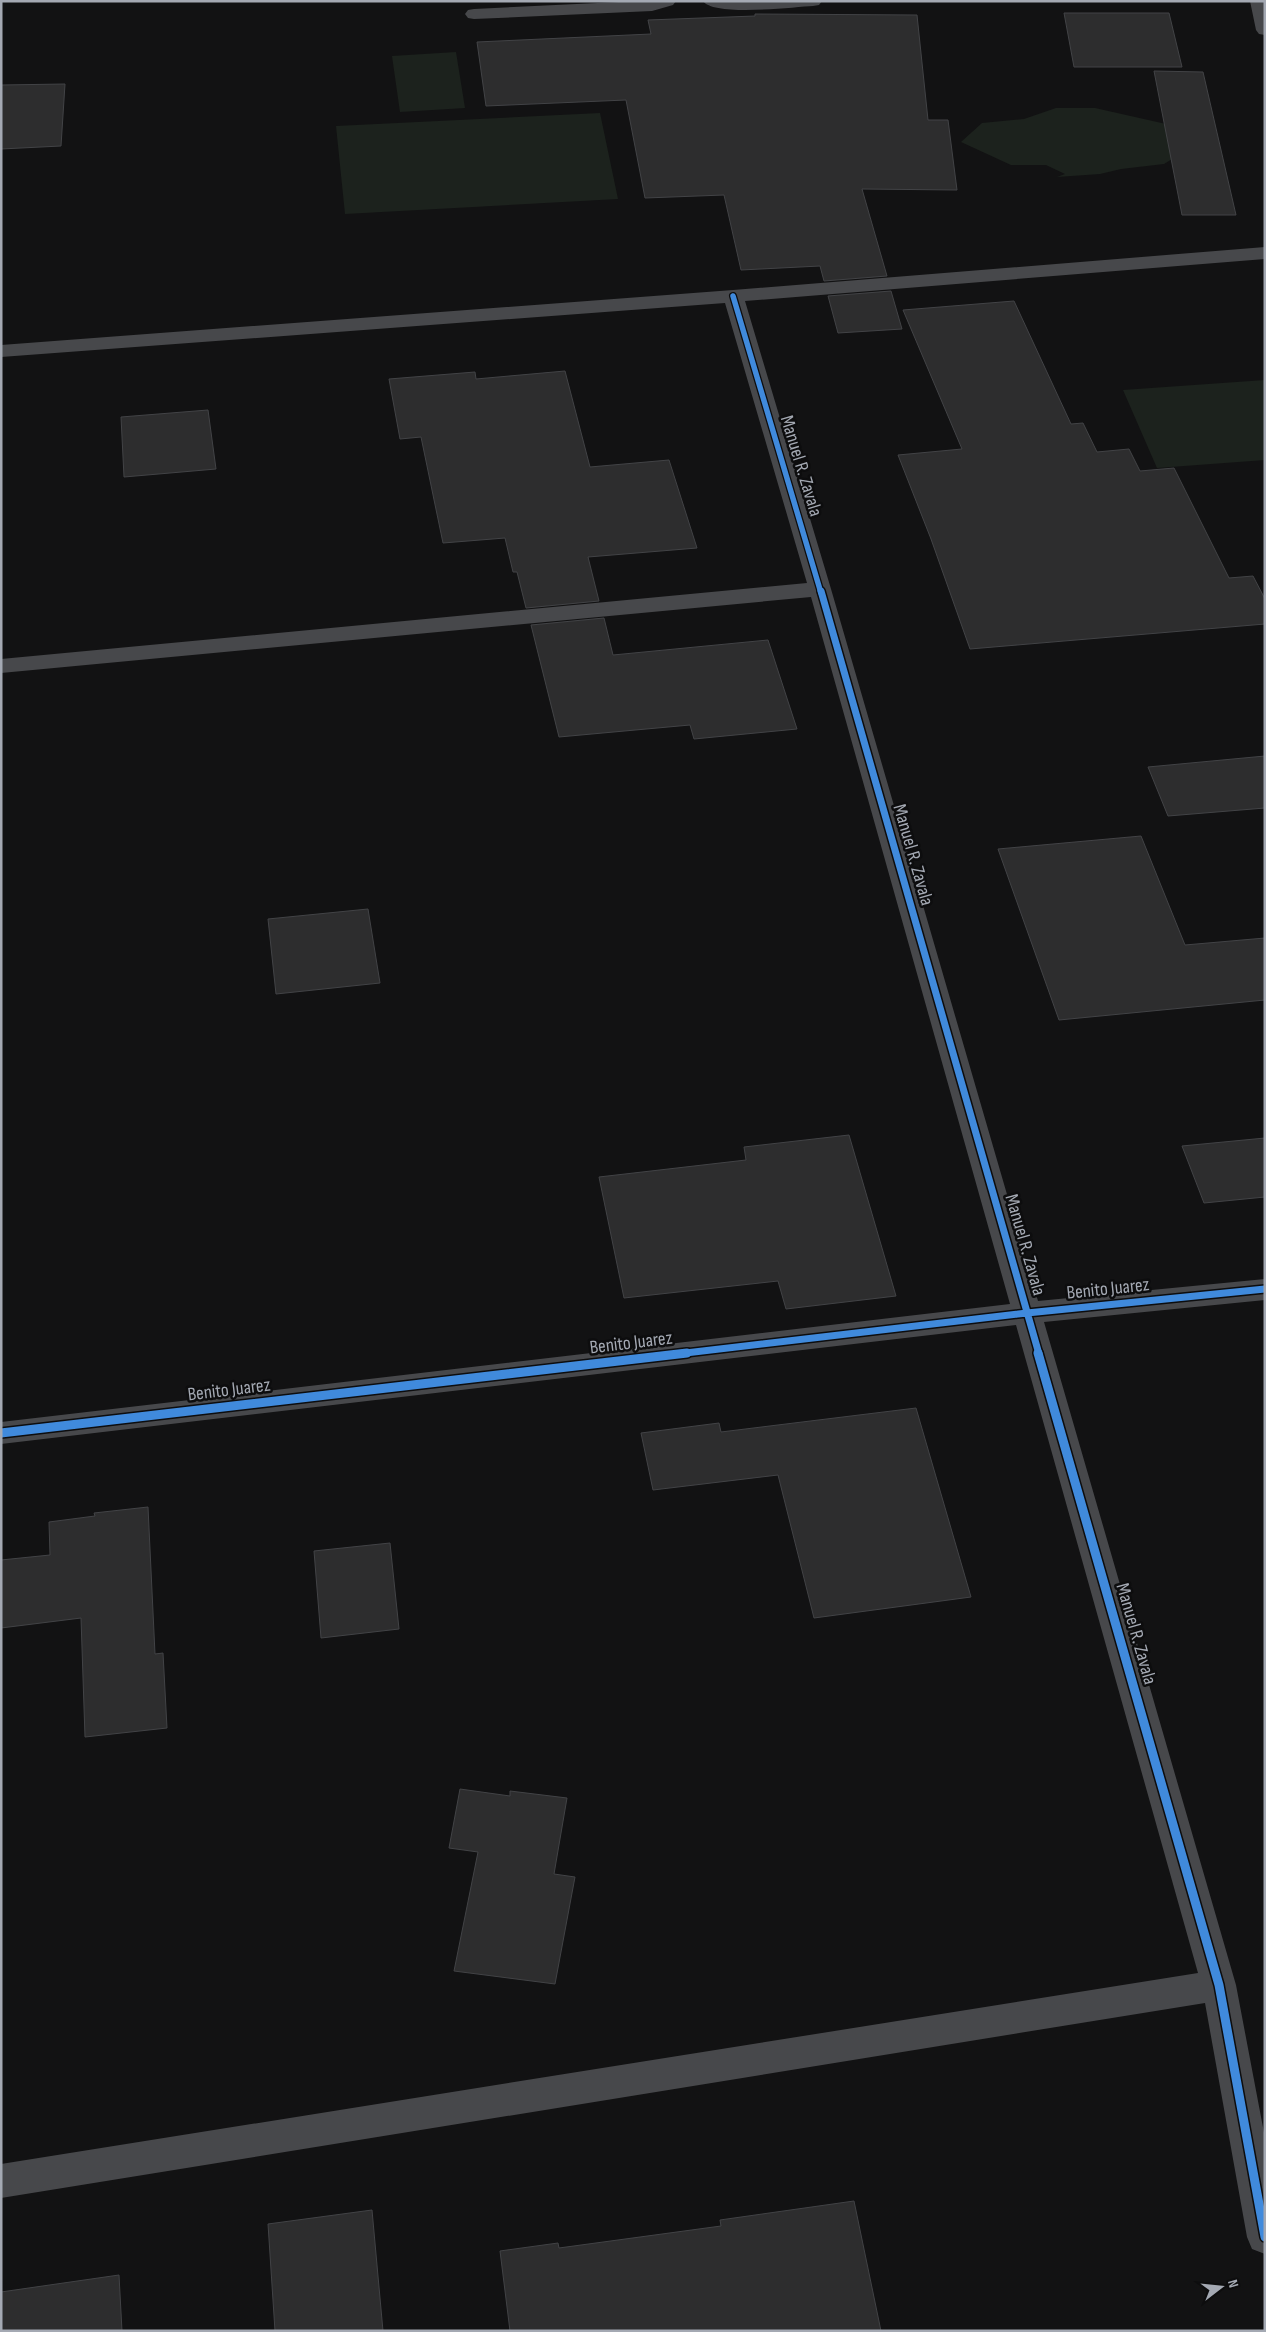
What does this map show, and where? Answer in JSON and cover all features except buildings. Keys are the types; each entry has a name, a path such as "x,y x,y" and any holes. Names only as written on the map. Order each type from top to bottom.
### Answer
{"street":[{"path":"474,14 652,6 667,1"},
{"path":"712,1 725,5 813,1"},
{"path":"1259,1 1265,30"},
{"path":"1,351 733,296 1265,253"},
{"name":"Manuel R. Zavala","path":"733,296 820,589 1219,1986 1265,2237"},
{"path":"1,666 820,589"},
{"name":"Benito Juarez","path":"1,1433 1027,1313 1265,1290"},
{"path":"1,2181 1219,1986"}],"shaded area":[{"path":"456,52 465,108 400,112 392,56"},
{"path":"1056,108 1095,108 1166,124 1182,153 1164,164 1121,169 1100,174 1057,177 1065,174 1046,165 1011,165 961,142 982,123 1024,119"},
{"path":"600,113 618,199 345,214 336,126"},
{"path":"1265,380 1265,460 1157,468 1123,390"}],"cycle path":[{"path":"733,296 820,589 1219,1985 1265,2237"},
{"path":"1,1433 1027,1313 1265,1289"}]}
